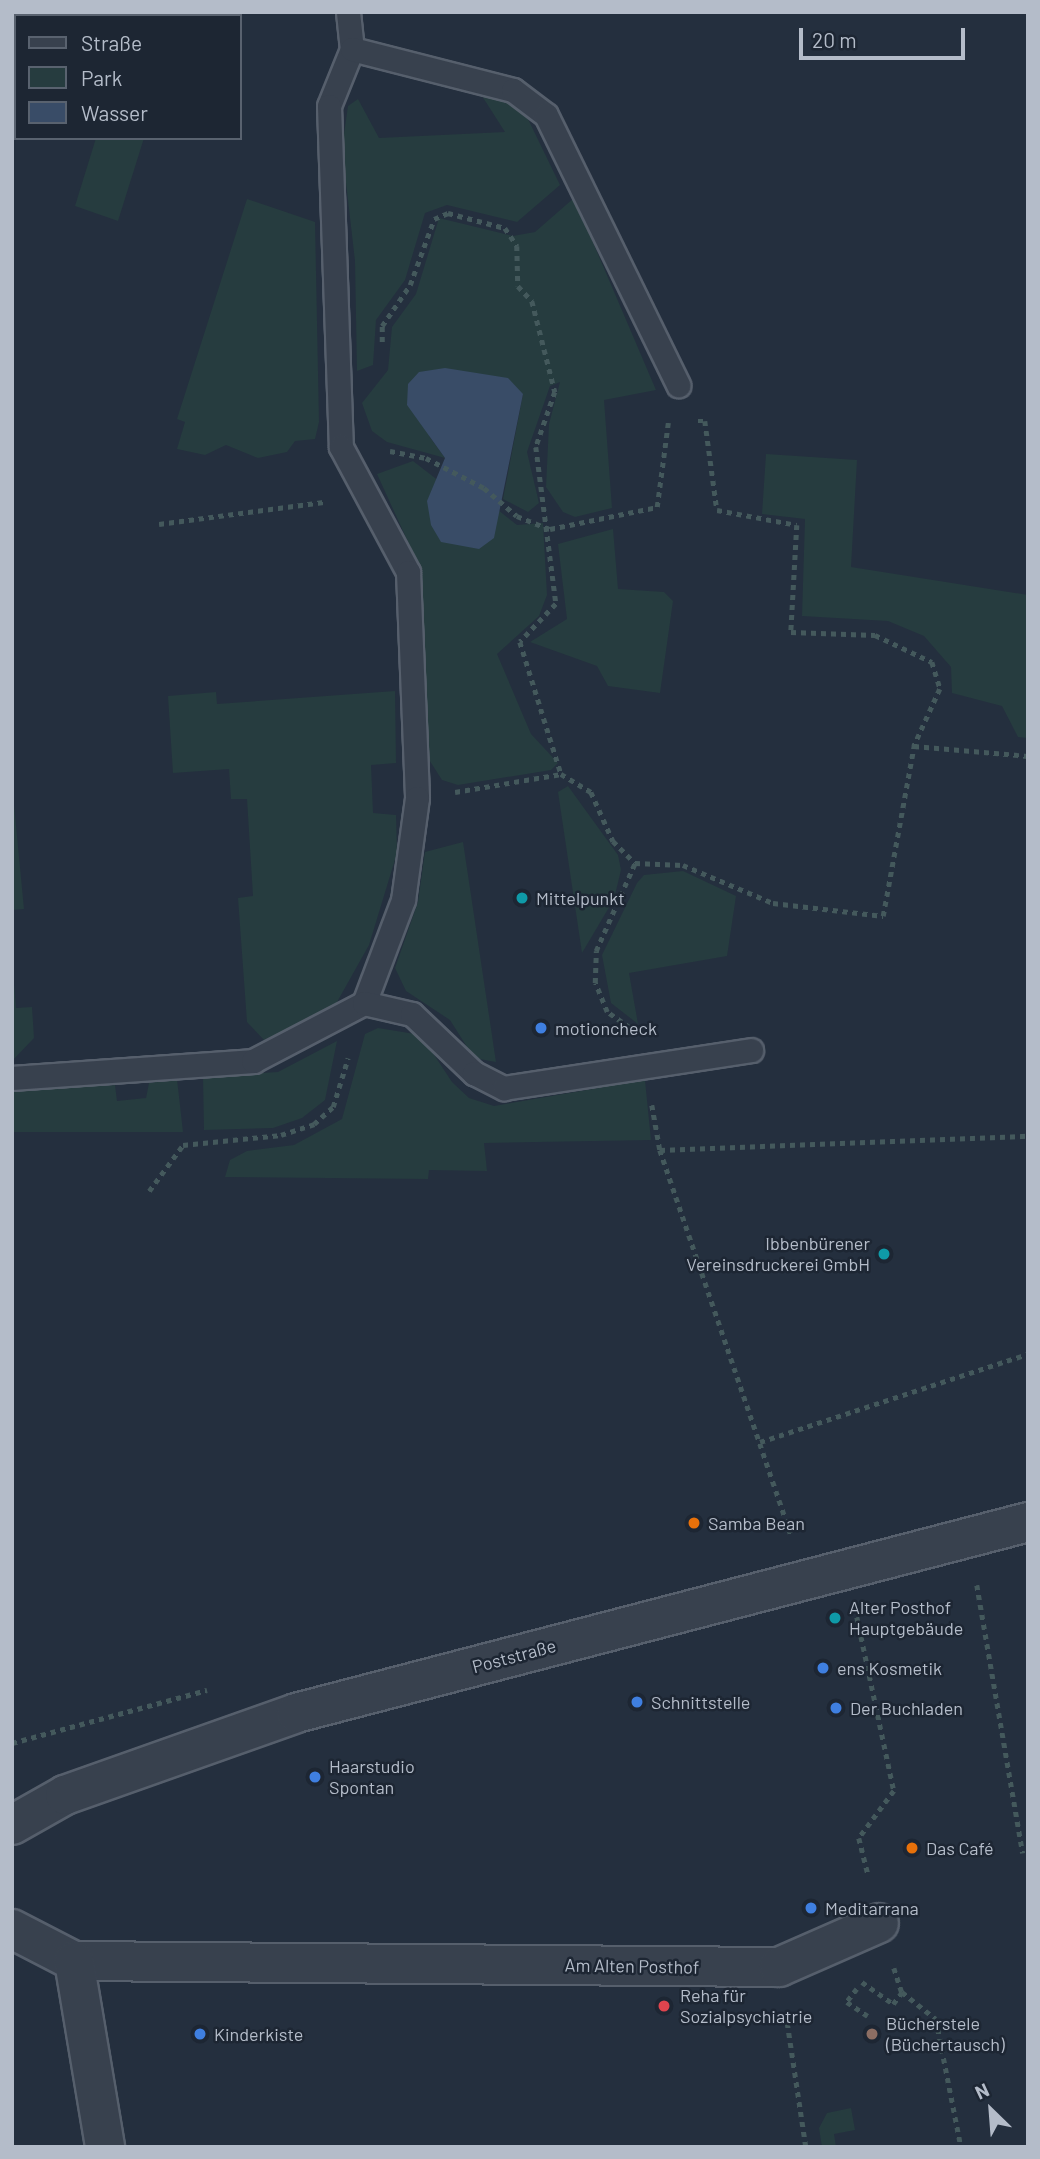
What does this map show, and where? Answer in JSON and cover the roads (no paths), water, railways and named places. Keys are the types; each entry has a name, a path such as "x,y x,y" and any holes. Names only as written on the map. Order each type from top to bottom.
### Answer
{"street":[{"name":"Poststraße","path":"12,1825 65,1795 285,1716 1028,1522"},
{"name":"Am Alten Posthof","path":"12,1929 74,1961 779,1967 879,1923"},
{"path":"74,1961 105,2147"}],"lane":[{"path":"348,12 352,49 329,106 341,447 408,572 416,798 402,900 363,1003"},
{"path":"352,49 513,90 546,115 678,385"},
{"path":"12,1078 253,1061 363,1003 412,1014 474,1073 504,1088 751,1050"}],"water":[{"path":"445,368 508,378 523,394 494,538 479,549 441,542 431,525 427,501 445,458 407,405 408,384 419,372"}],"place":[{"name":"Mittelpunkt","path":"522,898"},
{"name":"motioncheck","path":"541,1028"},
{"name":"Ibbenbürener Vereinsdruckerei GmbH","path":"884,1254"},
{"name":"Samba Bean","path":"694,1523"},
{"name":"Alter Posthof Hauptgebäude","path":"835,1618"},
{"name":"ens Kosmetik","path":"823,1668"},
{"name":"Schnittstelle","path":"637,1702"},
{"name":"Der Buchladen","path":"836,1708"},
{"name":"Haarstudio Spontan","path":"315,1777"},
{"name":"Das Café","path":"912,1848"},
{"name":"Meditarrana","path":"811,1908"},
{"name":"Reha für Sozialpsychiatrie","path":"664,2006"},
{"name":"Kinderkiste","path":"200,2034"},
{"name":"Bücherstele (Büchertausch)","path":"872,2034"}]}
